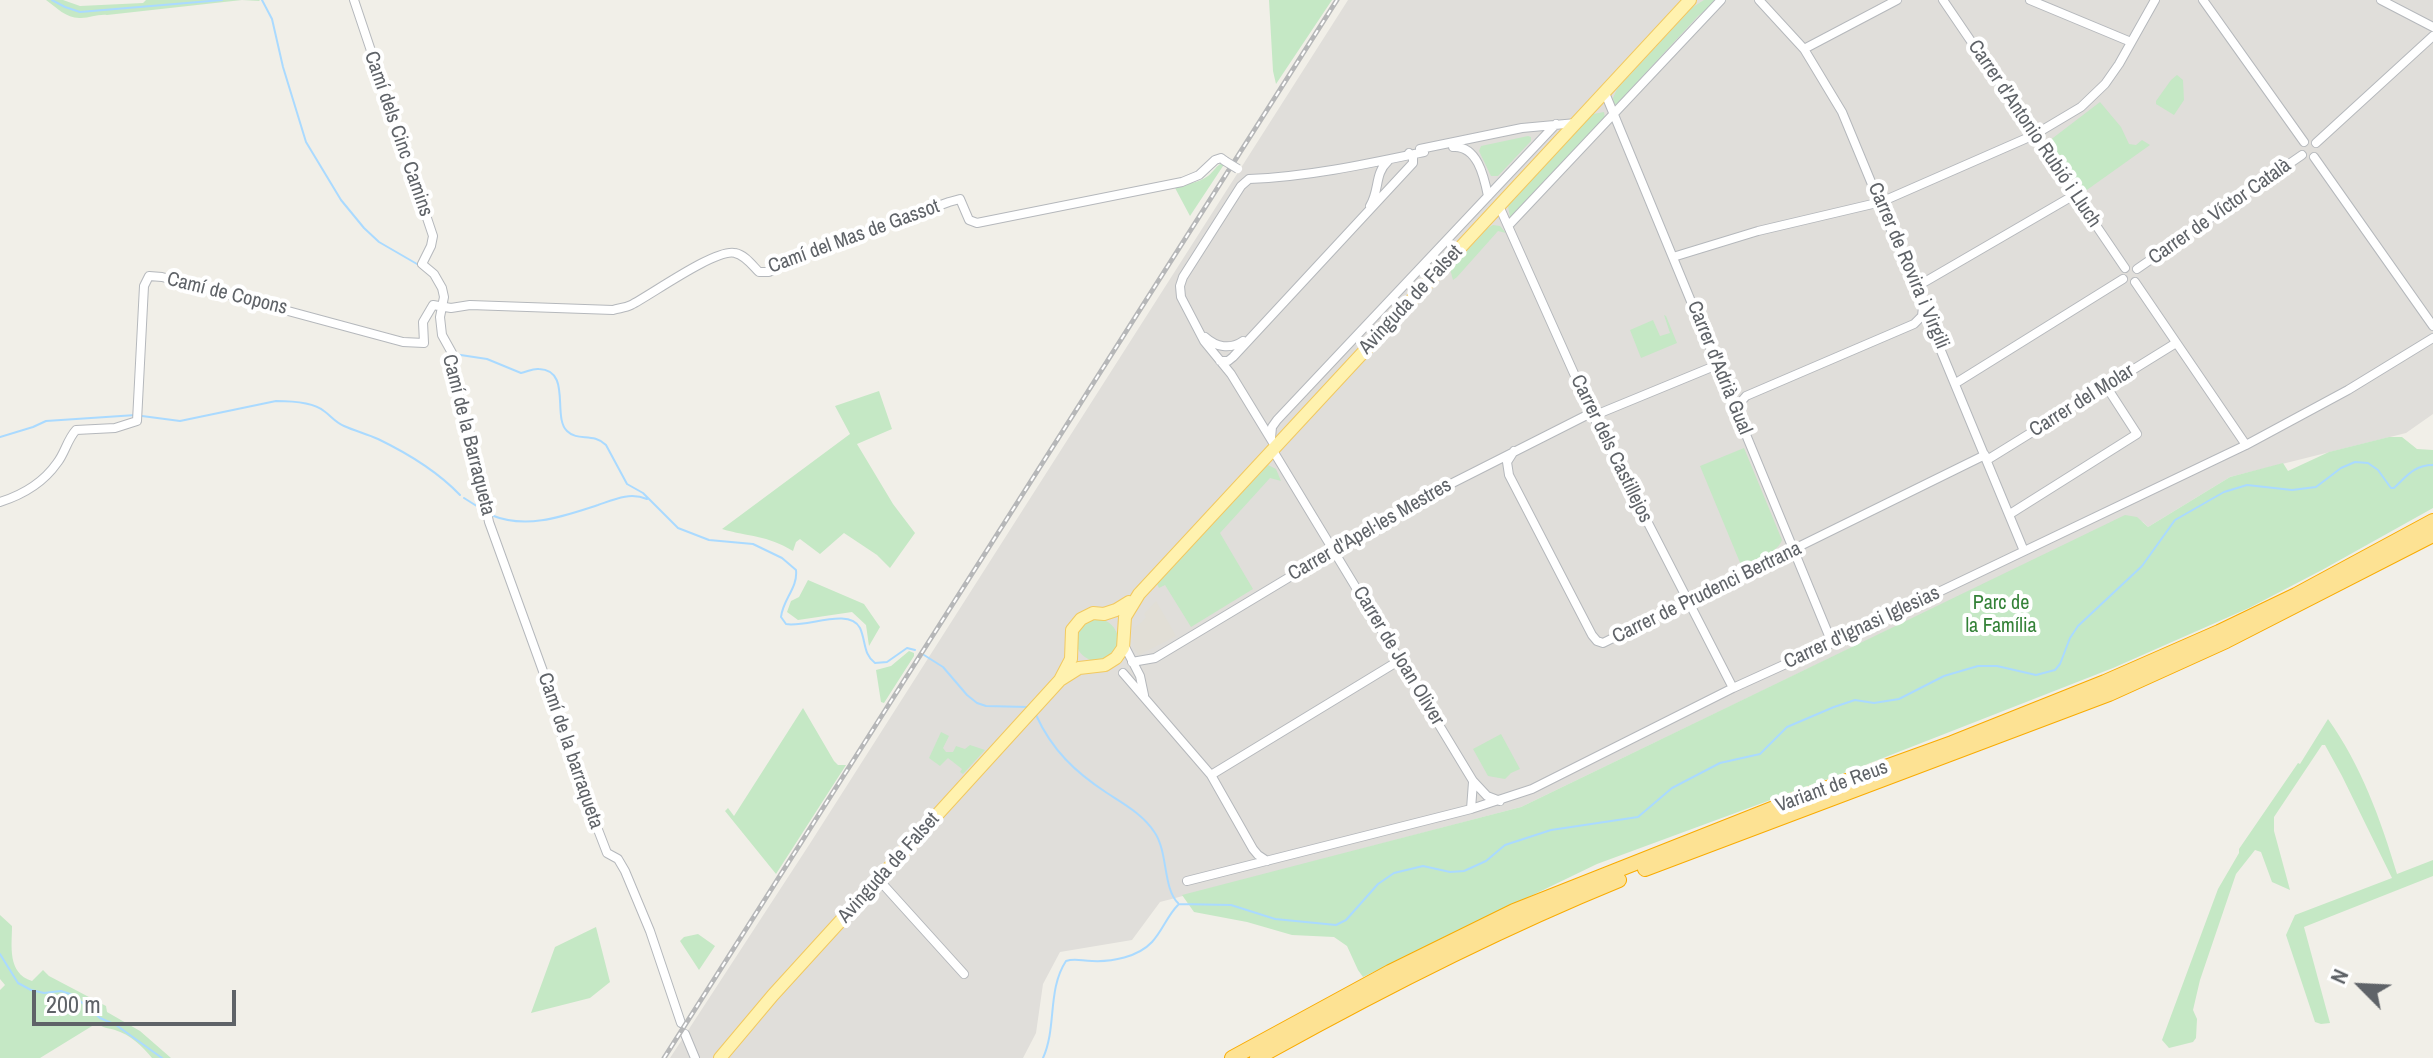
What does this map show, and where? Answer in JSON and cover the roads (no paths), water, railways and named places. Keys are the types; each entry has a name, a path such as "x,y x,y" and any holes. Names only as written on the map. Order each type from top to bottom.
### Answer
{"highway":[{"name":"Variant de Reus","path":"1232,1058 1390,972 1514,911 2105,682 2296,595 2433,521"},
{"name":"Variant de Reus","path":"1257,1058 1398,981 1536,915 1696,850 2109,694 2226,641 2433,535"}],"main road":[{"name":"Avinguda de Falset","path":"1139,594 1273,444 1690,3"},
{"path":"1060,680 1071,659 1072,630 1081,619 1093,613 1104,614 1121,608 1139,594"},
{"path":"1060,680 1079,668 1116,658 1123,638 1125,617 1139,594"},
{"path":"1104,614 1118,623 1123,638"},
{"path":"1072,646 1079,658 1098,665"},
{"name":"Avinguda de Falset","path":"720,1058 773,995 1060,680"}],"street":[{"name":"Camí dels Cinc Camins","path":"354,0 433,236 422,264 439,281 444,297 443,307"},
{"path":"1508,226 1721,0"},
{"name":"Carrer de Rovira i Virgili","path":"1759,0 1804,49 1842,112 2024,551"},
{"path":"1804,49 1897,0"},
{"name":"Carrer d'Antonio Rubió i Lluch","path":"1943,0 2125,268"},
{"path":"2030,0 2131,42"},
{"path":"1673,257 1807,218 1881,202 2034,135 2081,107 2105,84 2155,0"},
{"path":"2203,0 2304,142"},
{"path":"2381,0 2433,27"},
{"path":"2316,143 2433,36"},
{"name":"Carrer d'Adrià Gual","path":"1605,93 1832,643"},
{"path":"1331,169 1409,156 1462,140 1577,123"},
{"path":"1488,196 1474,156 1474,146 1479,141 1556,124"},
{"name":"Avinguda de Falset","path":"1273,444 1272,427 1277,420 1556,124"},
{"path":"2304,142 2316,143 2318,151 2314,157 2308,159 2302,155 2300,148 2304,142"},
{"path":"1254,178 1331,169 1460,146 1474,156"},
{"name":"Carrer de Víctor Català","path":"2137,269 2302,155"},
{"path":"1251,336 1219,352 1219,360 1230,360 1363,217 1409,156"},
{"path":"2314,157 2433,326"},
{"name":"Camí del Mas de Gassot","path":"443,307 470,305 613,310 628,307 701,264 730,252 738,253 759,272 769,272 818,249 960,199 969,220 977,223 1182,182 1199,175 1221,158 1254,178"},
{"path":"1363,217 1375,198 1376,181 1389,159"},
{"path":"1358,166 1368,170 1376,181"},
{"name":"Carrer de Joan Oliver","path":"1254,178 1241,186 1181,280 1181,297 1206,345 1231,374 1473,781 1487,796 1500,801"},
{"path":"1916,287 2076,194"},
{"name":"Carrer dels Castillejos","path":"1499,206 1592,414 1733,688"},
{"path":"2132,266 2137,269 2139,277 2135,282 2129,283 2123,279 2125,268 2132,266"},
{"name":"Camí de Copons","path":"0,502 25,492 51,470 76,430 115,428 137,421 144,286 149,276 403,342 424,343 423,322 433,305 443,307"},
{"path":"1956,383 2123,279"},
{"path":"2135,282 2246,445"},
{"path":"1728,391 1746,396 1914,324 1922,316 1922,299"},
{"name":"Camí de la Barraqueta","path":"443,307 440,317 442,335 452,353 456,385 474,448 489,522 504,562"},
{"path":"1914,324 1926,326 1936,334"},
{"path":"1202,333 1213,343 1226,347"},
{"name":"Carrer d'Ignasi Iglesias","path":"1187,881 1471,809 1532,789 1733,688 2246,445 2335,397 2433,338"},
{"name":"Carrer del Molar","path":"1986,457 2176,343"},
{"name":"Carrer d'Apel·les Mestres","path":"1140,676 1155,658 1411,504 1592,414 1717,365"},
{"path":"2010,514 2137,434 2106,386"},
{"path":"1738,414 1740,403 1746,396"},
{"path":"1509,475 1507,462 1514,451"},
{"name":"Carrer de Prudenci Bertrana","path":"1509,475 1590,631 1597,641 1607,642 1986,457"},
{"path":"1487,464 1497,465 1509,475"},
{"name":"Camí de la barraqueta","path":"504,562 548,685 563,739 598,832 607,853 618,859 625,871 650,931 681,1023"},
{"path":"1123,638 1140,676 1144,696"},
{"name":"Carrer d'Apel·les Mestres","path":"1132,662 1155,658"},
{"path":"1211,775 1400,660"},
{"path":"1098,665 1140,676"},
{"path":"1123,673 1211,775 1253,849 1267,861"},
{"path":"1471,809 1473,781"},
{"path":"879,880 964,974"},
{"path":"685,1034 695,1058"}],"waterway":[{"path":"52,0 80,12 222,0"},
{"path":"262,0 272,19 306,142 341,200 364,228 379,242 417,264"},
{"path":"454,354 487,359 521,373 537,369 549,371 558,385 561,416 567,431 606,445 627,484 643,493 678,528 709,540 753,544 782,558 796,570 795,582 781,617 786,624 837,619 854,622 860,628 868,656 875,663 887,662 907,648 915,650"},
{"path":"142,416 180,421 276,401 308,404 341,424 411,457 460,495"},
{"path":"0,437 46,421 136,415"},
{"path":"1179,904 1231,905 1275,919 1336,925 1346,920 1378,884 1394,873 1423,866 1450,872 1464,871 1486,861 1505,845 1551,830 1638,817 1672,788 1720,763 1760,754 1787,727 1834,707 1855,700 1874,703 1899,699 1944,676 1978,666 1997,666 2036,675 2055,670 2078,626 2142,566 2175,520 2224,492 2247,485 2292,490 2316,487 2341,468 2355,462 2368,463 2394,488 2416,469 2433,465"},
{"path":"491,515 518,521 545,520 622,497 647,499"},
{"path":"464,498 483,510"},
{"path":"924,655 943,667 977,703 1027,707"},
{"path":"1036,715 1057,750 1075,768 1133,810 1155,833 1170,889 1178,903"},
{"path":"1043,1058 1050,1034 1056,984 1066,961 1108,961 1140,951 1156,937 1178,905"},
{"path":"0,954 18,983 44,993 61,991 73,995 100,1018 116,1025 162,1058"}],"railway":[{"path":"664,1058 1337,0"}],"park label":[{"name":"Parc de la Família","path":"2001,616"}]}
